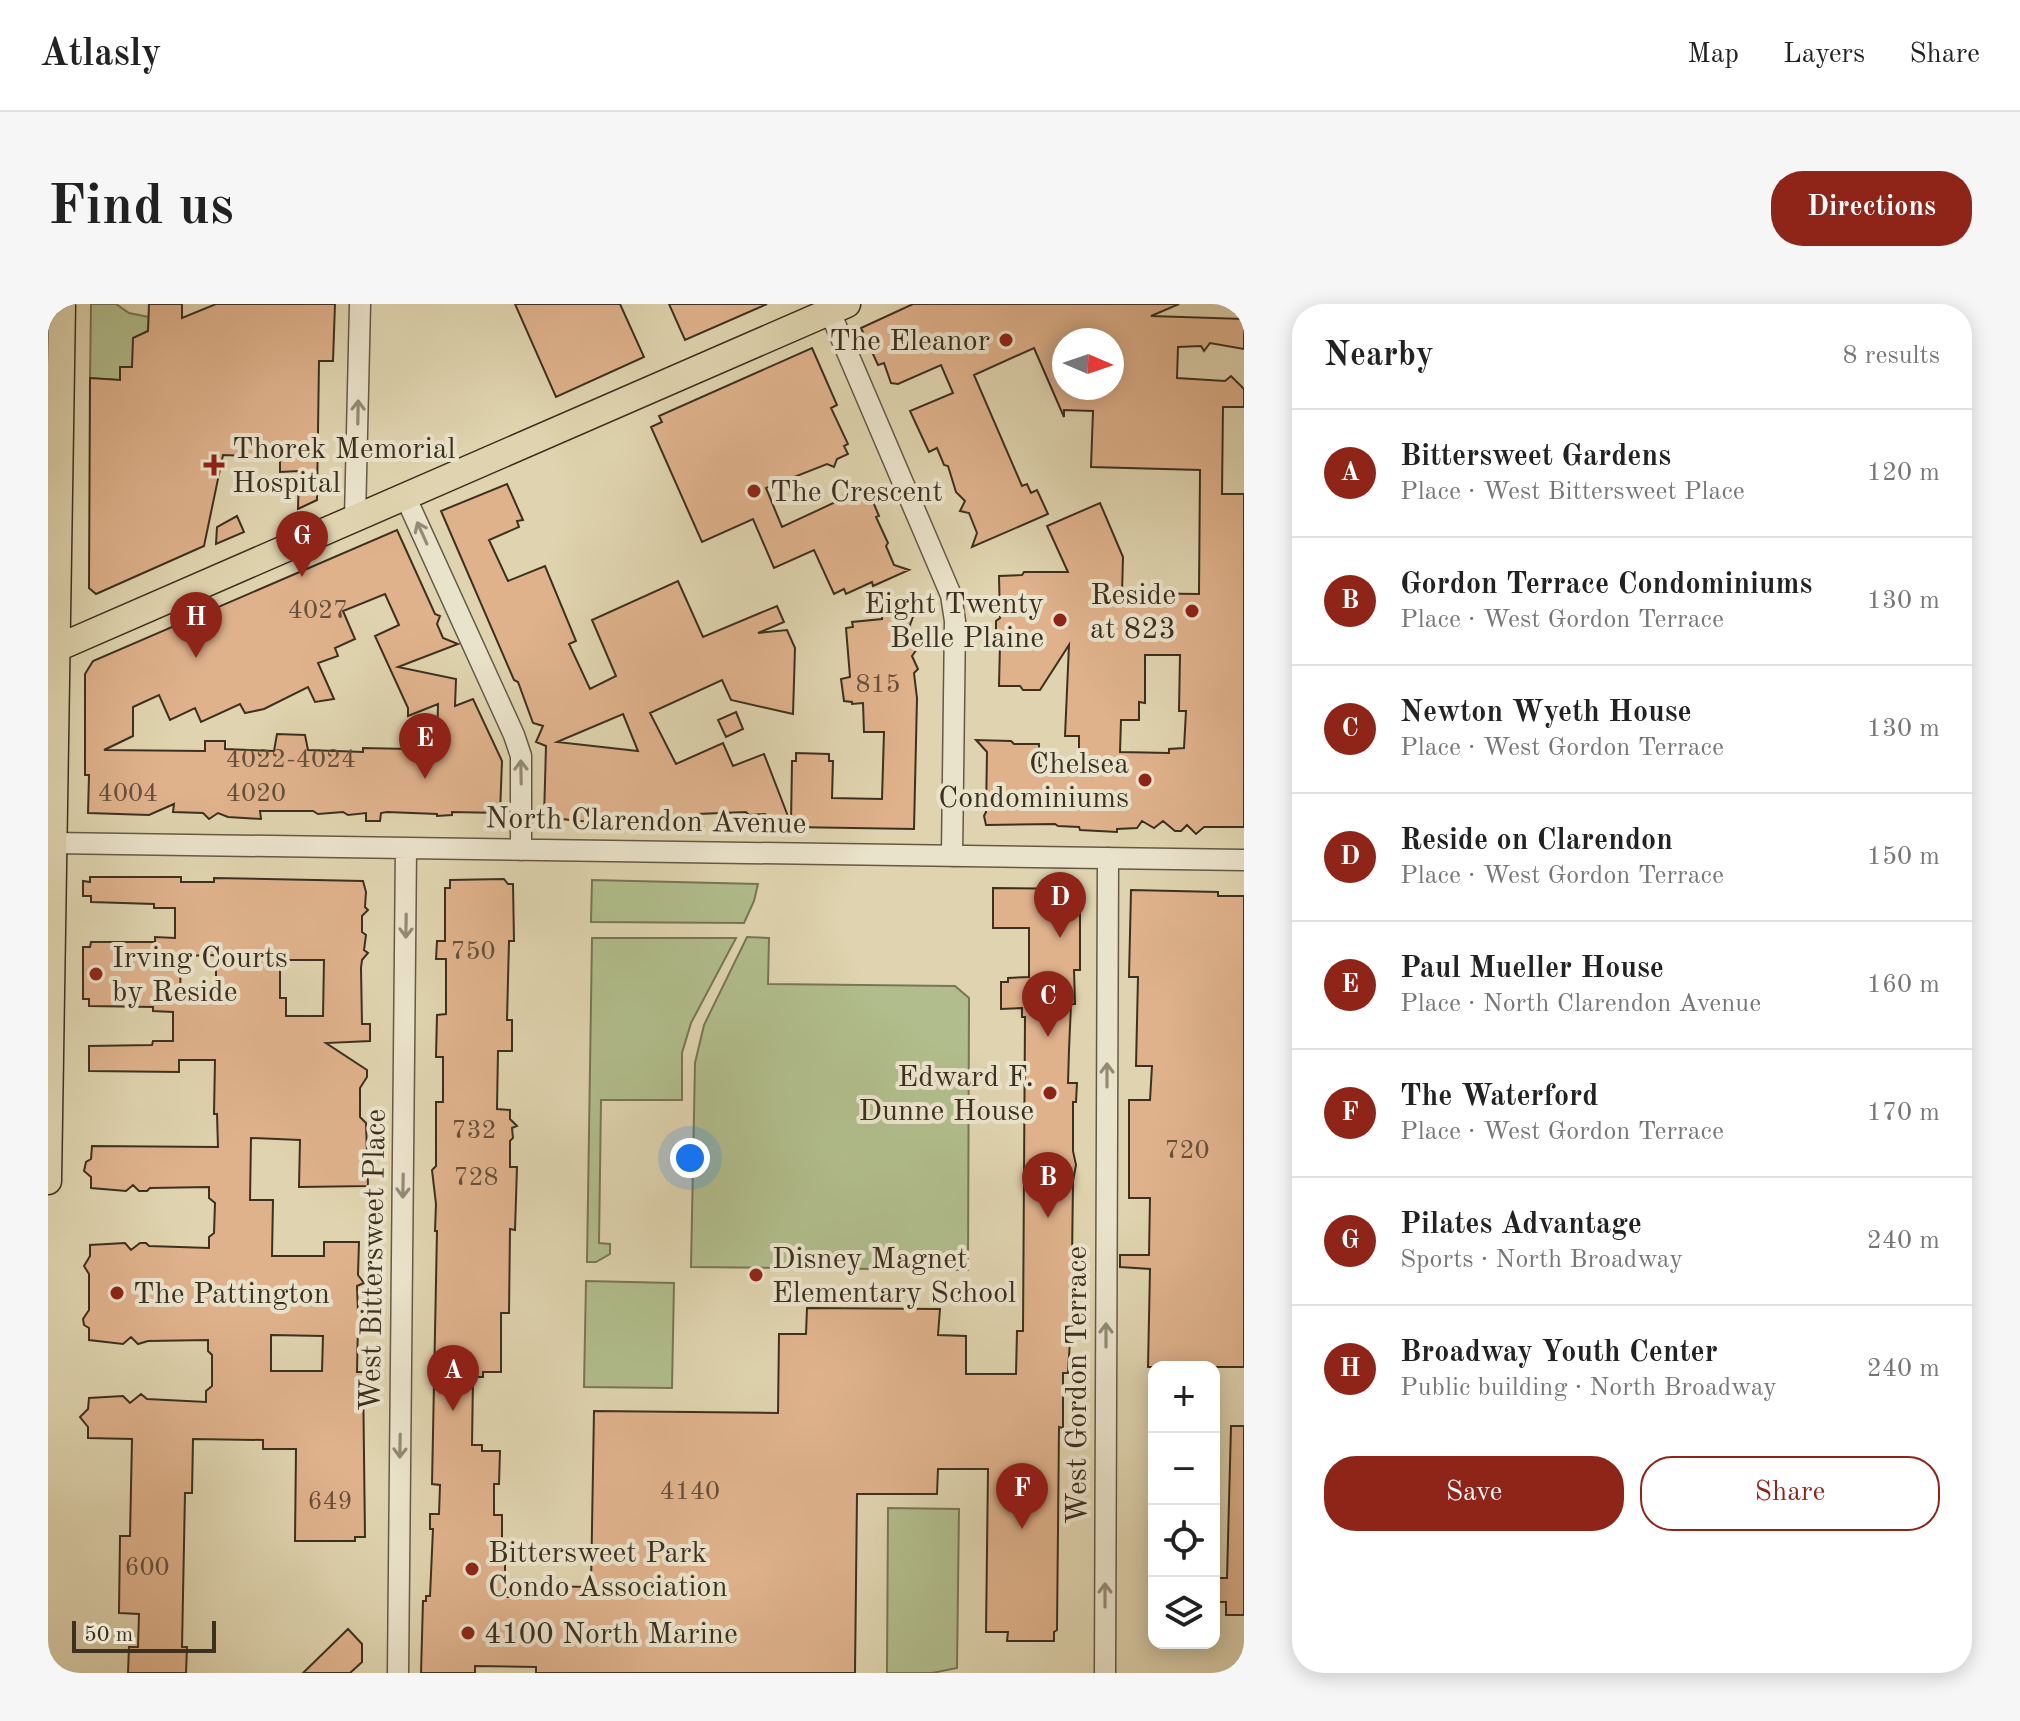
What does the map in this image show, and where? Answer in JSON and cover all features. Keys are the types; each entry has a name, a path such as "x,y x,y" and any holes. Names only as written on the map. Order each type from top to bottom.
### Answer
{"main road":[{"path":"48,1181 53,650 62,304"},
{"path":"53,650 838,308"}],"street":[{"path":"355,518 360,304"},
{"path":"838,308 951,595 955,621 952,856"},
{"path":"406,498 521,756 521,850"},
{"name":"North Clarendon Avenue","path":"51,843 1244,860"},
{"name":"West Bittersweet Place","path":"398,1673 406,848"},
{"name":"West Gordon Terrace","path":"1105,1673 1108,858"}],"green space":[{"path":"91,304 116,304 129,313 149,317 148,331 133,339 133,367 121,367 120,380 90,378"},
{"path":"592,880 758,884 744,923 591,922"},
{"path":"747,937 769,938 768,984 955,986 969,998 968,1270 691,1267 695,1063 704,1025"},
{"path":"592,938 736,938 691,1023 682,1053 682,1100 601,1100 599,1243 610,1244 610,1254 596,1262 587,1262"},
{"path":"586,1281 674,1283 672,1388 584,1387"},
{"path":"888,1508 959,1509 957,1668 932,1673 887,1673"}],"building":[{"name":"Thorek Memorial Hospital","path":"149,304 182,304 182,318 216,304 335,304 333,361 319,361 317,500 298,509 299,471 280,472 280,457 223,455 204,546 96,594 89,588 90,378 120,380 120,367 132,367 133,338 148,331"},
{"path":"515,304 620,304 644,357 556,397"},
{"path":"669,304 767,304 685,340"},
{"path":"913,304 1179,304 1151,316 1244,319 1244,349 1210,343 1204,351 1201,346 1178,347 1177,378 1225,381 1231,376 1244,389 1244,407 1223,407 1222,494 1244,494 1244,827 1204,827 1196,834 1187,825 1181,831 1175,831 1163,821 1154,828 1142,821 1137,828 1117,829 1117,832 1080,830 1079,827 1055,824 986,825 987,752 976,740 1039,744 1039,766 1079,766 1079,736 1065,736 1069,645 1040,690 999,686 1000,644 996,640 996,621 1000,618 999,576 1022,575 1024,572 1068,572 1047,526 1100,503 1123,557 1122,593 1199,594 1200,470 1091,467 1093,411 1064,410 1064,417 1057,400 1124,400 1124,328 1052,328 1052,389 1034,348 974,375 1022,486 1027,484 1031,493 1037,490 1048,514 972,547 977,533 969,513 960,511 965,501 956,492 948,466 944,465 937,448 929,452 910,411 953,393 941,365 898,384 891,383 884,363 878,365 861,328","holes":["1145,655 1180,655 1179,711 1186,711 1184,748 1169,749 1169,753 1120,752 1121,720 1139,720 1139,702 1145,703"]},
{"path":"812,348 837,405 831,408 848,444 844,446 848,454 837,459 834,467 827,464 766,488 782,527 842,499 845,491 851,494 863,489 867,498 871,497 879,516 876,517 894,565 909,570 846,594 844,589 834,594 814,550 774,568 753,519 702,542 651,427 662,422 659,416"},
{"path":"507,484 523,520 517,521 519,527 489,540 508,581 545,566 576,641 569,644 590,689 616,676 592,620 678,581 703,637 777,606 784,622 758,633 787,630 795,648 793,714 731,700 722,680 650,713 676,764 723,743 733,766 764,754 791,824 792,761 796,761 796,753 829,754 829,761 833,761 832,798 882,799 884,732 864,732 863,703 844,701 841,679 850,677 846,628 853,627 852,622 915,611 910,625 912,644 917,649 912,656 918,669 914,673 917,698 914,829 791,827 769,821 765,814 749,815 746,812 698,814 703,826 669,825 667,821 640,824 632,817 618,824 609,816 601,823 561,819 550,823 544,818 546,746 536,742 543,726 533,723 518,682 514,680 441,511","holes":["623,714 638,751 557,742"]},
{"path":"237,516 244,532 216,544 217,527"},
{"path":"397,530 435,614 440,616 437,624 443,638 458,644 398,667 456,679 455,706 473,699 502,761 500,813 452,812 452,815 437,816 387,812 381,813 380,821 366,821 366,813 260,811 261,819 228,817 218,813 209,819 203,813 173,812 174,804 149,815 88,813 85,674 93,661","holes":["385,594 399,625 375,636 408,708 408,716 438,704 437,744 409,744 409,749 363,748 363,752 308,750 305,735 277,734 274,751 225,749 225,741 205,741 205,751 104,750 133,736 133,707 159,695 170,720 195,708 201,722 240,704 245,713 264,709 308,687 315,702 334,699 318,663 338,656 335,648 355,639 343,611"]},
{"path":"736,712 743,729 726,737 718,720"},
{"path":"90,877 181,877 181,882 214,882 214,878 363,881 366,892 365,907 368,910 362,916 362,932 366,935 364,950 368,953 362,960 361,968 362,1024 370,1024 370,1041 326,1043 367,1070 367,1077 360,1088 360,1117 366,1123 368,1186 299,1187 300,1140 251,1138 250,1200 273,1200 272,1256 324,1256 324,1242 359,1242 358,1275 364,1283 357,1286 358,1313 365,1319 358,1325 357,1372 363,1372 365,1537 355,1537 355,1541 295,1541 296,1449 263,1449 263,1440 193,1439 192,1493 185,1493 182,1647 187,1647 186,1673 128,1673 129,1647 138,1647 139,1614 119,1613 120,1536 130,1536 132,1439 88,1438 88,1427 80,1417 88,1409 89,1398 123,1396 130,1403 141,1394 147,1399 206,1402 206,1391 212,1386 212,1355 208,1351 208,1340 148,1341 138,1344 131,1337 123,1344 89,1340 89,1328 84,1325 83,1319 89,1310 89,1274 84,1266 90,1256 90,1245 125,1243 131,1250 140,1243 209,1248 209,1237 214,1233 215,1203 209,1198 209,1187 150,1188 147,1191 139,1191 133,1185 126,1191 91,1188 91,1177 84,1171 86,1162 91,1159 92,1146 218,1147 217,1114 214,1114 215,1060 179,1060 179,1072 89,1071 89,1046 152,1045 153,1041 173,1041 173,1012 153,1011 153,1007 89,1006 89,999 83,999 83,947 90,947 91,942 155,942 155,937 175,938 175,908 154,908 154,904 91,902 91,896 83,896 83,881 90,882","holes":["216,955 216,994 180,994 181,956","280,960 324,960 323,1016 286,1016 286,998 280,998","271,1335 323,1336 322,1371 271,1371"]},
{"path":"504,879 508,884 513,884 514,941 509,941 507,1020 512,1020 512,1051 498,1051 497,1109 510,1110 510,1119 517,1126 512,1128 513,1138 510,1141 510,1167 517,1167 515,1230 510,1229 509,1313 501,1313 501,1372 483,1372 483,1377 473,1377 472,1445 482,1445 482,1451 500,1451 499,1484 494,1484 494,1515 502,1515 505,1597 538,1597 538,1586 591,1587 594,1411 778,1413 779,1334 806,1334 807,1308 940,1309 938,1335 966,1336 966,1374 1016,1374 1017,1331 1023,1331 1025,1017 1022,1017 1022,1008 1001,1009 1001,982 1008,982 1008,978 1029,977 1029,928 993,928 993,888 1080,889 1080,970 1074,970 1075,1004 1071,1004 1068,1083 1077,1083 1076,1102 1073,1102 1076,1165 1073,1181 1074,1275 1068,1373 1063,1373 1063,1428 1059,1427 1057,1630 1054,1641 1007,1641 1008,1632 986,1632 988,1469 938,1469 937,1494 857,1494 855,1673 536,1673 536,1667 475,1666 475,1673 421,1673 423,1601 430,1596 433,1529 430,1529 430,1514 439,1514 440,1485 432,1484 437,1231 432,1170 436,1166 436,1102 443,1102 443,1057 436,1057 437,1015 446,1014 446,959 436,959 437,941 445,941 445,888 450,888 450,880"},
{"path":"1131,890 1218,892 1218,896 1244,896 1244,1367 1220,1367 1220,1361 1148,1361 1150,1269 1120,1267 1120,1255 1149,1255 1150,1198 1129,1198 1129,1100 1150,1100 1152,1066 1136,1066 1138,977 1129,977"},
{"path":"1231,1426 1244,1426 1244,1615 1226,1615 1226,1602 1220,1602 1220,1578 1227,1578"},
{"path":"348,1629 362,1644 362,1662 350,1673 303,1673"}],"place":[{"name":"The Eleanor","path":"1006,340"},
{"name":"Thorek Memorial Hospital","path":"214,465"},
{"name":"The Crescent","path":"754,491"},
{"name":"Pilates Advantage","path":"302,577"},
{"name":"Reside at 823","path":"1192,611"},
{"name":"Eight Twenty Belle Plaine","path":"1060,620"},
{"name":"Broadway Youth Center","path":"196,658"},
{"name":"Paul Mueller House","path":"425,779"},
{"name":"Chelsea Condominiums","path":"1145,780"},
{"name":"Reside on Clarendon","path":"1060,938"},
{"name":"Irving Courts by Reside","path":"96,974"},
{"name":"Newton Wyeth House","path":"1048,1037"},
{"name":"Edward F. Dunne House","path":"1050,1093"},
{"name":"Gordon Terrace Condominiums","path":"1048,1218"},
{"name":"Disney Magnet Elementary School","path":"756,1275"},
{"name":"The Pattington","path":"117,1293"},
{"name":"Bittersweet Gardens","path":"453,1411"},
{"name":"The Waterford","path":"1022,1529"},
{"name":"Bittersweet Park Condo Association","path":"472,1569"},
{"name":"4100 North Marine","path":"468,1633"}]}
